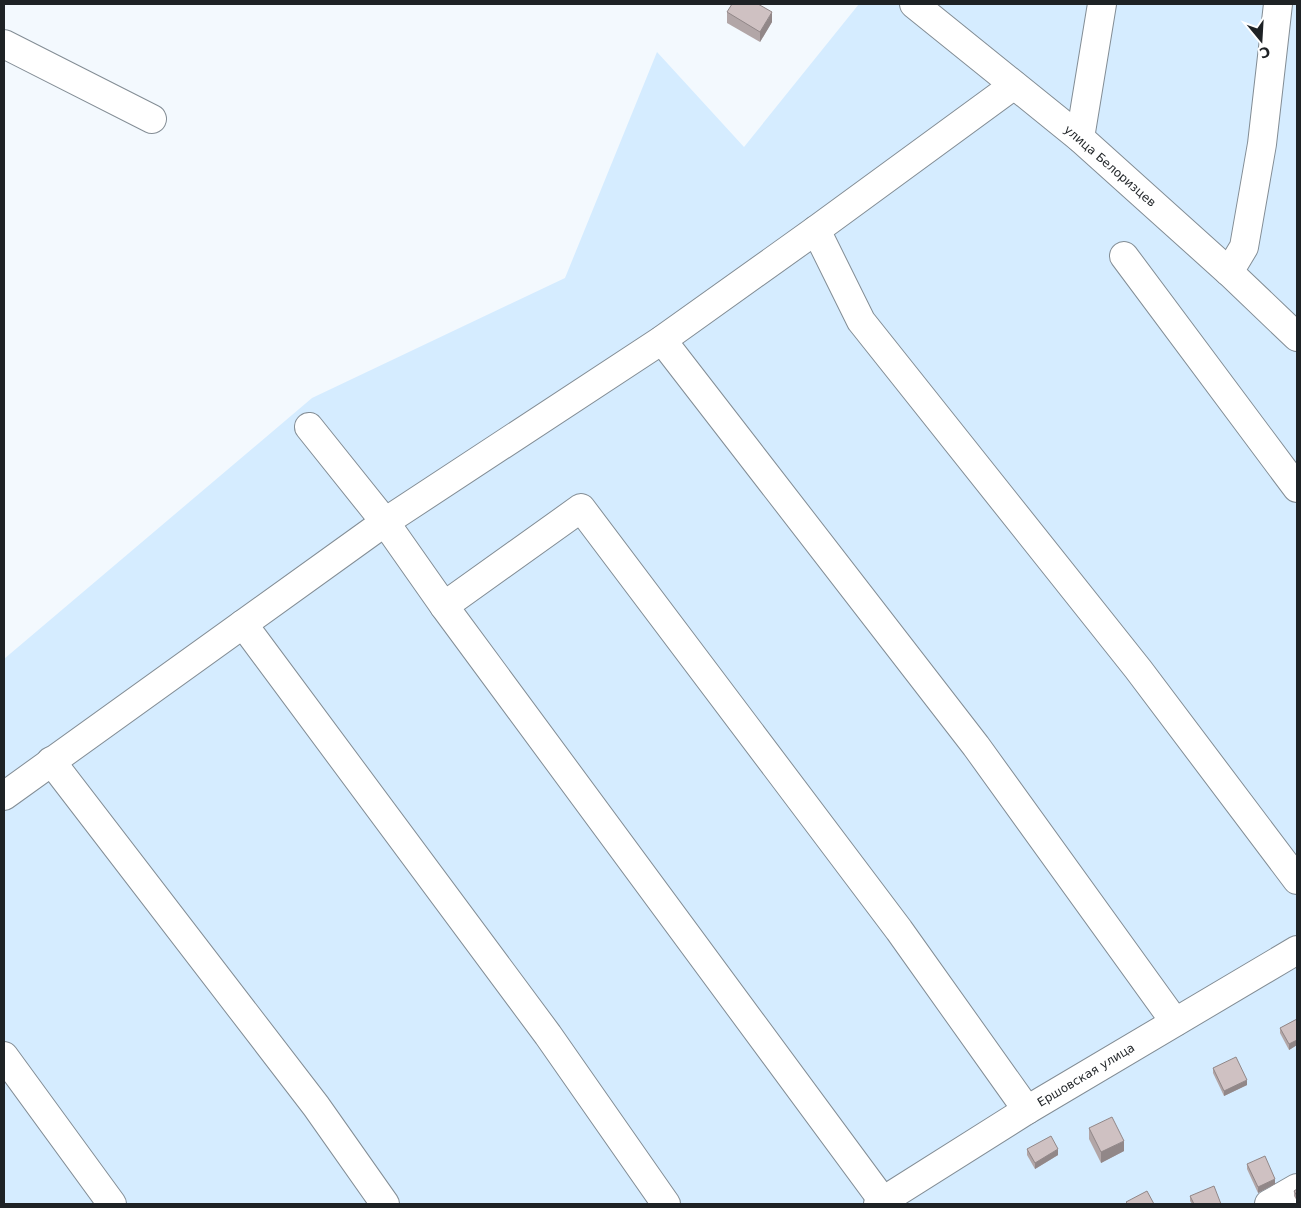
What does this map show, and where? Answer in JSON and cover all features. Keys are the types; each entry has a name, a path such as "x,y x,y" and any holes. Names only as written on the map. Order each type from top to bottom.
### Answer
{"street":[{"name":"улица Белоризцев","path":"914,4 1080,138 1229,272 1297,337"},
{"path":"1080,138 1102,4"},
{"path":"1229,272 1244,247 1262,144 1278,4"},
{"path":"4,44 152,119"},
{"path":"4,796 385,522 662,340 1014,85"},
{"path":"816,230 861,322 1138,669 1297,880"},
{"path":"1124,256 1297,488"},
{"path":"662,340 976,746 1175,1022"},
{"path":"309,427 385,522 444,606 880,1203"},
{"path":"444,606 581,508 898,930 1027,1110"},
{"path":"243,624 548,1035 666,1204"},
{"path":"51,761 316,1106 385,1204"},
{"name":"Ершовская улица","path":"880,1203 1027,1110 1297,950"},
{"path":"4,1056 112,1204"},
{"path":"1269,1204 1297,1188"}],"shaded area":[{"path":"859,4 1297,4 1297,1204 4,1204 4,659 312,398 565,278 657,52 744,147"}],"building":[{"path":"732,4 758,4 772,12 760,32 727,12"},
{"path":"1297,1019 1297,1040 1289,1044 1280,1028"},
{"path":"1236,1057 1247,1080 1224,1091 1213,1068"},
{"path":"1112,1117 1124,1141 1101,1152 1089,1128"},
{"path":"1051,1136 1058,1149 1035,1163 1027,1149"},
{"path":"1265,1156 1275,1179 1258,1187 1247,1164"},
{"path":"1214,1186 1221,1204 1194,1204 1190,1196"},
{"path":"1147,1191 1154,1204 1128,1204 1126,1202"}]}
